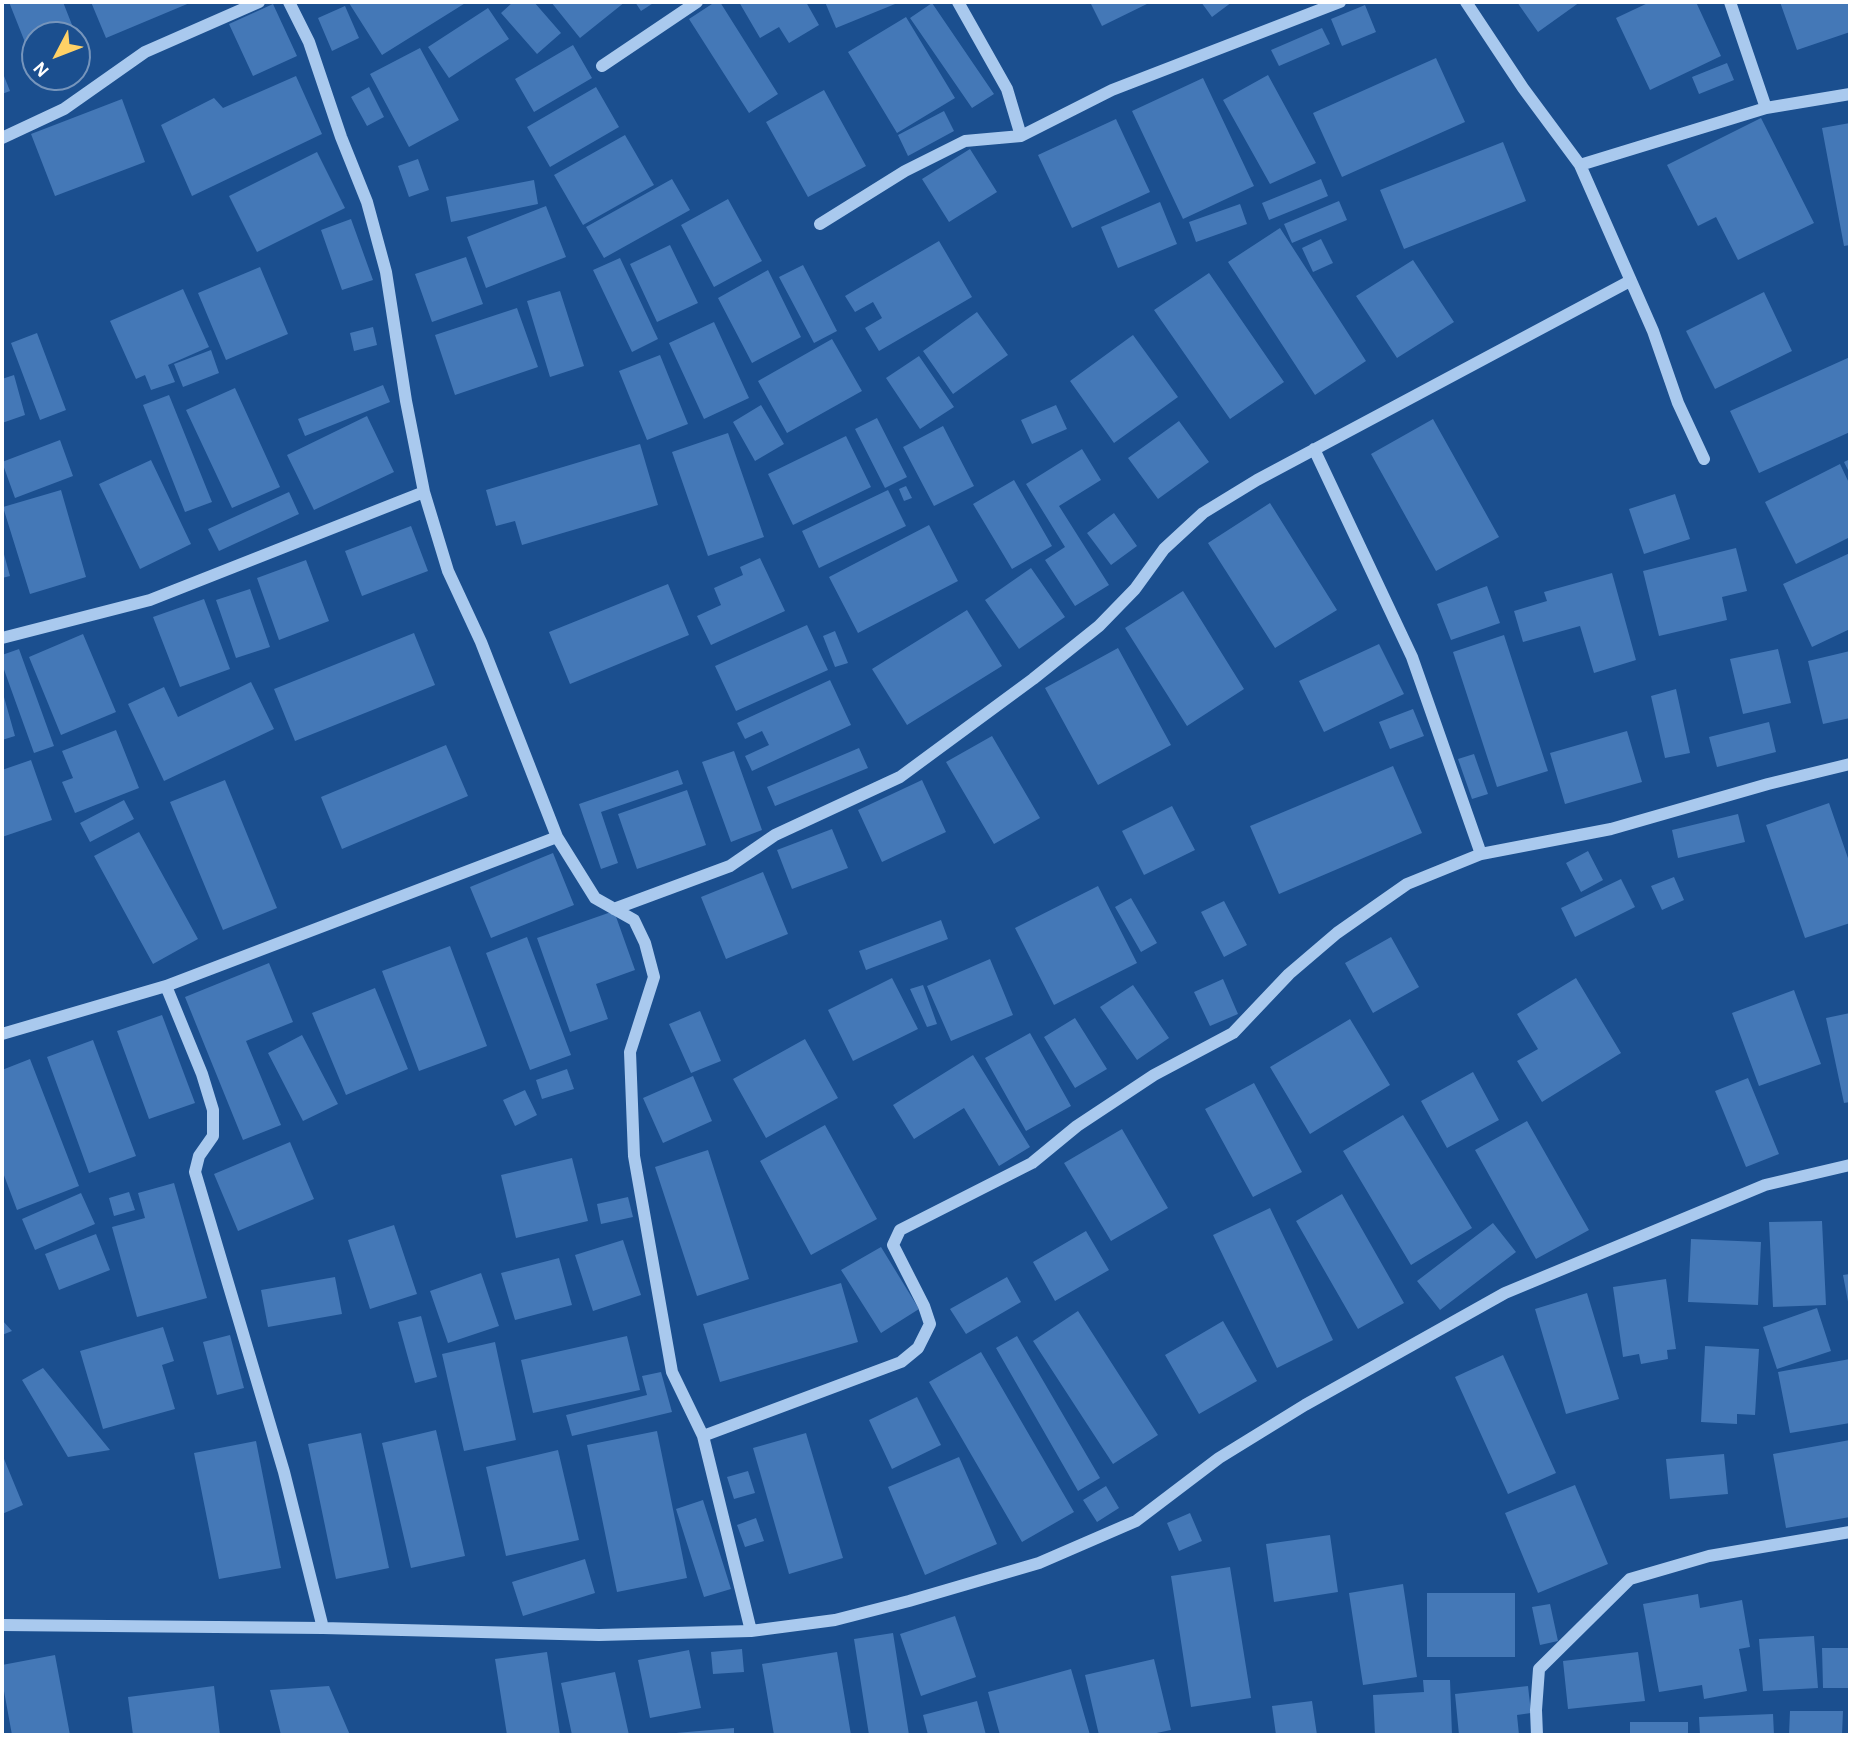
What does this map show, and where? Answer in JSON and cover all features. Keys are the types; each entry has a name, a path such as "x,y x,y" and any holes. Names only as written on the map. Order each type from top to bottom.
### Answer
{"street":[{"path":"2,138 64,109 145,52 258,2"},
{"path":"289,2 309,42 341,138 367,202 386,272 406,401 424,492 448,571 481,642 557,838 595,898 634,920 645,943 654,977 630,1052 634,1156 673,1372 703,1436 751,1631"},
{"path":"602,66 697,2"},
{"path":"958,2 1007,89 1021,136"},
{"path":"820,224 905,171 965,141 1021,136 1112,90 1339,2"},
{"path":"1466,2 1523,88 1580,165 1653,331 1678,403 1704,460"},
{"path":"1730,2 1766,108"},
{"path":"1580,165 1766,108 1850,94"},
{"path":"614,909 730,866 775,835 900,777 1033,679 1099,626 1135,589 1164,549 1203,513 1314,449 1630,281"},
{"path":"1314,449 1412,657 1481,854"},
{"path":"2,638 149,600 424,492"},
{"path":"703,1436 901,1362 918,1348 930,1324 924,1306 893,1245 900,1230 1032,1163 1077,1126 1154,1075 1233,1033 1289,974 1337,933 1407,884 1481,854 1611,830 1768,784 1850,764"},
{"path":"2,1034 166,986 557,838"},
{"path":"166,986 202,1074 213,1110 213,1136 199,1156 195,1172 284,1472 323,1628"},
{"path":"2,1625 323,1628 599,1635 751,1631 835,1620 1038,1563 1136,1521 1219,1458 1305,1405 1505,1293 1765,1185 1850,1165"},
{"path":"1537,1735 1535,1710 1539,1669 1630,1579 1709,1556 1850,1532"}],"building":[{"path":"9,2 63,2 70,21 21,21 21,32"},
{"path":"91,2 192,2 106,38"},
{"path":"467,2 382,55 349,3"},
{"path":"513,2 534,2 561,33 537,54 501,13"},
{"path":"551,2 625,2 580,38"},
{"path":"635,2 655,2 641,11"},
{"path":"715,2 720,2 778,94 749,113 689,19"},
{"path":"739,2 806,2 819,25 789,43 779,27 760,38"},
{"path":"825,2 900,2 836,28"},
{"path":"1090,2 1151,2 1102,26"},
{"path":"1201,2 1232,2 1212,17"},
{"path":"1517,2 1580,2 1538,32"},
{"path":"1650,2 1696,2 1721,56 1650,90 1616,18"},
{"path":"1780,2 1850,2 1850,32 1797,50"},
{"path":"932,3 994,94 972,108 910,18"},
{"path":"273,4 297,56 253,76 229,24"},
{"path":"1365,5 1376,32 1342,46 1331,19"},
{"path":"345,6 359,38 332,51 318,18"},
{"path":"488,8 509,39 449,78 428,47"},
{"path":"906,17 955,98 897,133 848,52"},
{"path":"1322,28 1330,44 1279,66 1271,50"},
{"path":"573,45 592,78 534,112 515,79"},
{"path":"420,48 459,120 409,147 370,74"},
{"path":"1436,58 1465,122 1342,177 1313,113"},
{"path":"1727,63 1734,80 1699,94 1692,77"},
{"path":"2,71 10,91 2,94"},
{"path":"1268,75 1316,163 1270,184 1223,100"},
{"path":"296,76 322,134 192,196 161,125 214,98 223,108"},
{"path":"1203,78 1254,186 1183,219 1132,111"},
{"path":"369,87 384,117 367,126 351,97"},
{"path":"596,87 619,127 550,167 527,127"},
{"path":"824,90 866,166 808,197 766,122"},
{"path":"122,99 145,162 55,196 31,134"},
{"path":"944,111 954,131 908,156 898,135"},
{"path":"1761,118 1814,223 1738,260 1716,217 1698,226 1667,165"},
{"path":"1116,119 1150,192 1072,228 1038,155"},
{"path":"1850,123 1850,245 1844,246 1822,128"},
{"path":"625,135 654,185 583,225 554,175"},
{"path":"1503,142 1526,201 1404,249 1380,190"},
{"path":"970,149 997,192 949,222 922,179"},
{"path":"317,152 345,208 257,252 229,196"},
{"path":"418,159 429,190 409,197 398,166"},
{"path":"672,179 690,210 604,258 586,227"},
{"path":"1321,179 1328,196 1269,220 1262,203"},
{"path":"534,180 538,204 451,222 446,197"},
{"path":"728,199 762,261 714,287 681,225"},
{"path":"1339,201 1347,220 1292,243 1284,224"},
{"path":"1160,202 1177,244 1118,268 1101,227"},
{"path":"1240,204 1247,224 1196,242 1189,222"},
{"path":"546,206 566,257 486,288 467,237"},
{"path":"351,219 373,280 342,290 321,230"},
{"path":"1280,228 1366,361 1315,395 1228,262"},
{"path":"1321,239 1333,263 1313,272 1302,248"},
{"path":"939,241 972,297 879,351 865,328 882,318 873,302 855,312 845,296"},
{"path":"670,245 698,303 657,322 630,264"},
{"path":"466,257 483,304 432,322 415,274"},
{"path":"620,258 658,339 632,352 593,270"},
{"path":"1413,260 1454,322 1397,358 1356,296"},
{"path":"803,265 837,331 814,343 779,277"},
{"path":"260,267 288,334 226,360 198,293"},
{"path":"768,270 801,337 752,363 718,298"},
{"path":"1209,273 1284,382 1230,419 1154,310"},
{"path":"183,289 209,347 168,365 175,382 151,390 145,375 136,379 110,321"},
{"path":"560,291 584,366 550,377 527,301"},
{"path":"1764,292 1792,351 1715,389 1686,331"},
{"path":"517,308 538,367 455,395 435,335"},
{"path":"977,312 1008,355 953,394 923,351"},
{"path":"714,322 749,398 704,419 669,343"},
{"path":"373,327 377,345 354,351 350,333"},
{"path":"37,333 66,410 40,420 11,343"},
{"path":"1133,335 1178,397 1114,443 1070,381"},
{"path":"832,339 862,391 787,433 758,381"},
{"path":"211,350 219,373 183,387 174,364"},
{"path":"660,355 688,424 647,440 619,371"},
{"path":"919,356 954,407 920,429 886,378"},
{"path":"1850,357 1850,432 1759,473 1730,411"},
{"path":"14,375 25,415 2,423 2,379"},
{"path":"383,385 390,402 305,436 298,419"},
{"path":"235,388 280,487 232,508 186,410"},
{"path":"169,395 212,502 185,512 143,405"},
{"path":"761,405 784,444 755,461 733,422"},
{"path":"1056,405 1067,429 1032,444 1021,420"},
{"path":"367,416 394,472 314,510 287,455"},
{"path":"877,418 907,477 885,488 855,429"},
{"path":"1433,419 1499,537 1436,571 1371,454"},
{"path":"1179,421 1209,462 1158,499 1128,458"},
{"path":"943,426 974,486 934,506 903,447"},
{"path":"728,433 764,537 708,556 672,452"},
{"path":"846,436 871,487 793,525 768,474"},
{"path":"60,440 73,476 15,498 2,462"},
{"path":"640,444 658,505 522,545 515,521 496,526 486,490"},
{"path":"1082,449 1101,480 1059,506 1109,585 1075,606 1045,560 1065,547 1026,484"},
{"path":"1850,459 1850,474 1844,462"},
{"path":"151,460 191,544 140,569 99,484"},
{"path":"1840,464 1850,485 1850,537 1796,564 1765,502"},
{"path":"1014,480 1052,546 1012,569 973,504"},
{"path":"906,486 912,498 904,501 899,489"},
{"path":"61,490 86,577 30,594 3,507"},
{"path":"888,490 906,526 819,568 802,531"},
{"path":"289,492 299,514 219,551 208,529"},
{"path":"1675,494 1690,539 1644,554 1629,509"},
{"path":"1270,503 1337,610 1275,648 1208,543"},
{"path":"1114,513 1137,546 1111,565 1087,533"},
{"path":"929,525 958,581 858,633 829,577"},
{"path":"411,526 428,571 362,596 345,551"},
{"path":"2,547 10,576 2,578"},
{"path":"1736,548 1747,591 1722,597 1727,620 1659,636 1643,571"},
{"path":"1850,553 1850,629 1812,647 1783,584"},
{"path":"760,558 785,611 711,645 697,616 721,605 714,588 743,575 740,567"},
{"path":"306,560 329,621 279,640 257,578"},
{"path":"1031,568 1065,617 1019,649 985,600"},
{"path":"1612,573 1636,660 1594,673 1580,626 1523,642 1514,611 1547,601 1544,592"},
{"path":"668,584 689,635 570,684 549,632"},
{"path":"1487,586 1500,623 1451,640 1437,604"},
{"path":"250,589 270,647 236,658 216,600"},
{"path":"1183,591 1244,689 1187,726 1125,628"},
{"path":"204,599 230,669 180,687 153,617"},
{"path":"967,610 1002,666 907,725 872,669"},
{"path":"807,625 828,670 736,711 715,666"},
{"path":"835,631 848,663 835,667 823,636"},
{"path":"414,633 435,685 295,741 274,689"},
{"path":"83,634 116,712 61,735 29,657"},
{"path":"1504,635 1548,771 1497,787 1453,652"},
{"path":"1379,644 1404,694 1324,732 1299,681"},
{"path":"1118,648 1171,745 1098,785 1045,688"},
{"path":"19,649 54,746 34,753 2,664 2,655"},
{"path":"1778,649 1791,703 1743,714 1730,659"},
{"path":"1850,651 1850,718 1823,724 1808,661"},
{"path":"830,680 851,725 752,771 745,756 769,745 762,731 745,739 737,723"},
{"path":"251,682 274,729 164,781 128,704 164,687 178,717"},
{"path":"1676,689 1690,753 1665,758 1651,696"},
{"path":"2,690 15,736 2,740"},
{"path":"1413,709 1424,736 1390,749 1379,722"},
{"path":"1769,722 1776,752 1717,767 1709,737"},
{"path":"116,730 139,788 75,813 62,782 73,778 62,751"},
{"path":"1627,731 1642,782 1565,804 1550,753"},
{"path":"992,736 1040,818 994,844 946,762"},
{"path":"446,745 468,796 342,849 321,797"},
{"path":"859,748 868,768 775,806 767,787"},
{"path":"734,751 762,830 731,842 702,762"},
{"path":"1474,754 1488,794 1472,799 1458,759"},
{"path":"31,760 52,820 2,837 2,770"},
{"path":"1393,766 1422,833 1279,894 1250,826"},
{"path":"678,770 683,784 601,812 618,863 601,869 579,804"},
{"path":"225,780 277,908 223,930 170,802"},
{"path":"922,780 946,832 882,862 858,810"},
{"path":"687,790 706,845 637,869 618,814"},
{"path":"124,800 134,819 90,842 80,823"},
{"path":"1829,803 1850,864 1850,923 1805,938 1766,825"},
{"path":"1172,806 1195,850 1144,875 1122,831"},
{"path":"1738,814 1745,842 1678,858 1672,830"},
{"path":"832,829 848,868 792,889 777,850"},
{"path":"139,832 198,939 153,964 94,856"},
{"path":"1588,851 1603,880 1581,892 1566,863"},
{"path":"553,853 574,905 491,938 470,887"},
{"path":"763,872 788,934 726,959 701,897"},
{"path":"1674,877 1684,900 1662,910 1651,886"},
{"path":"1621,879 1635,907 1575,937 1561,908"},
{"path":"1098,886 1137,963 1054,1005 1015,928"},
{"path":"1131,898 1157,943 1141,952 1115,907"},
{"path":"1224,901 1247,945 1224,957 1201,912"},
{"path":"614,911 635,970 596,984 608,1019 570,1032 537,938"},
{"path":"941,920 948,939 866,970 859,951"},
{"path":"527,937 571,1055 530,1070 486,953"},
{"path":"1391,937 1419,987 1373,1013 1345,963"},
{"path":"450,946 487,1046 419,1071 382,971"},
{"path":"990,959 1013,1015 951,1041 927,986"},
{"path":"269,963 293,1022 246,1041 281,1125 243,1140 185,997"},
{"path":"892,978 918,1029 853,1061 828,1010"},
{"path":"1576,978 1621,1053 1542,1102 1517,1061 1538,1049 1517,1014"},
{"path":"1223,979 1238,1014 1210,1026 1194,992"},
{"path":"923,985 937,1024 927,1027 910,989"},
{"path":"1133,985 1169,1038 1137,1060 1100,1007"},
{"path":"375,988 408,1069 346,1095 312,1013"},
{"path":"1794,990 1821,1064 1759,1086 1732,1013"},
{"path":"700,1011 721,1061 691,1073 669,1024"},
{"path":"1850,1013 1850,1102 1844,1103 1826,1018"},
{"path":"162,1015 195,1103 149,1119 117,1031"},
{"path":"1075,1018 1107,1069 1075,1088 1044,1037"},
{"path":"1350,1019 1390,1085 1310,1134 1270,1067"},
{"path":"1030,1033 1071,1106 1026,1131 985,1058"},
{"path":"302,1035 338,1104 303,1121 268,1053"},
{"path":"805,1039 838,1098 766,1138 733,1079"},
{"path":"93,1040 136,1156 89,1173 47,1057"},
{"path":"973,1055 1030,1147 999,1166 964,1108 914,1139 893,1105"},
{"path":"30,1059 79,1186 17,1210 2,1170 2,1070"},
{"path":"567,1069 574,1089 542,1099 536,1080"},
{"path":"1473,1072 1499,1120 1447,1148 1421,1101"},
{"path":"693,1076 712,1121 663,1143 643,1098"},
{"path":"1748,1078 1779,1154 1746,1167 1715,1091"},
{"path":"1254,1083 1302,1172 1253,1197 1205,1109"},
{"path":"525,1090 537,1115 515,1126 503,1100"},
{"path":"1403,1115 1472,1228 1411,1265 1343,1151"},
{"path":"1527,1121 1589,1230 1536,1259 1475,1150"},
{"path":"825,1125 877,1219 811,1255 760,1161"},
{"path":"1122,1129 1168,1208 1111,1241 1064,1163"},
{"path":"290,1142 314,1199 238,1231 214,1174"},
{"path":"708,1150 749,1279 697,1296 655,1167"},
{"path":"572,1158 588,1221 516,1238 501,1175"},
{"path":"174,1183 207,1298 137,1317 112,1227 145,1218 138,1193"},
{"path":"129,1192 135,1210 114,1216 109,1198"},
{"path":"81,1193 95,1224 35,1250 22,1219"},
{"path":"1342,1194 1404,1303 1358,1329 1296,1221"},
{"path":"628,1197 633,1217 601,1224 597,1204"},
{"path":"1270,1208 1333,1340 1277,1368 1213,1235"},
{"path":"1822,1221 1826,1305 1773,1307 1769,1222"},
{"path":"1493,1223 1516,1252 1440,1310 1417,1281"},
{"path":"394,1225 417,1294 370,1309 348,1240"},
{"path":"1086,1231 1109,1270 1055,1301 1033,1262"},
{"path":"96,1234 110,1270 59,1290 45,1254"},
{"path":"1691,1239 1761,1242 1758,1305 1688,1302"},
{"path":"623,1240 641,1295 593,1311 575,1255"},
{"path":"881,1247 919,1309 881,1333 841,1270"},
{"path":"559,1258 572,1305 515,1320 501,1273"},
{"path":"481,1273 499,1326 448,1343 430,1291"},
{"path":"1850,1274 1850,1307 1849,1307 1843,1275"},
{"path":"335,1277 342,1314 268,1327 261,1290"},
{"path":"1007,1277 1021,1302 966,1334 950,1309"},
{"path":"1666,1279 1676,1349 1667,1350 1668,1359 1641,1364 1639,1354 1623,1357 1613,1287"},
{"path":"841,1283 858,1342 720,1382 703,1324"},
{"path":"1587,1293 1619,1399 1566,1414 1535,1309"},
{"path":"1817,1308 1831,1351 1777,1369 1763,1327"},
{"path":"1078,1311 1158,1435 1113,1464 1033,1341"},
{"path":"421,1316 437,1377 415,1383 398,1322"},
{"path":"2,1320 12,1331 2,1335"},
{"path":"1223,1321 1257,1381 1199,1414 1165,1355"},
{"path":"163,1327 174,1361 162,1365 175,1409 103,1429 80,1351"},
{"path":"230,1335 244,1388 217,1395 203,1342"},
{"path":"627,1336 640,1390 533,1413 521,1360"},
{"path":"1017,1336 1100,1478 1078,1491 996,1348"},
{"path":"495,1342 516,1440 464,1451 442,1354"},
{"path":"1705,1346 1759,1349 1755,1415 1737,1414 1737,1424 1701,1422"},
{"path":"981,1352 1074,1512 1022,1542 929,1382"},
{"path":"1503,1355 1556,1473 1508,1494 1455,1377"},
{"path":"1850,1359 1850,1423 1790,1433 1778,1372"},
{"path":"43,1368 110,1450 68,1457 22,1380"},
{"path":"661,1372 672,1412 572,1436 566,1415 647,1395 642,1376"},
{"path":"917,1397 941,1445 892,1469 869,1420"},
{"path":"436,1430 465,1556 411,1568 382,1443"},
{"path":"657,1431 687,1578 617,1592 587,1445"},
{"path":"361,1433 389,1568 336,1579 308,1444"},
{"path":"806,1433 843,1558 789,1574 753,1448"},
{"path":"1850,1440 1850,1517 1786,1528 1773,1454"},
{"path":"256,1441 281,1568 219,1579 194,1453"},
{"path":"558,1450 579,1540 506,1556 486,1467"},
{"path":"2,1454 23,1505 2,1514"},
{"path":"1724,1454 1728,1494 1670,1499 1666,1459"},
{"path":"959,1457 997,1544 925,1575 888,1487"},
{"path":"748,1471 755,1493 734,1499 727,1477"},
{"path":"1575,1485 1608,1564 1538,1593 1505,1513"},
{"path":"1106,1486 1119,1508 1097,1522 1083,1500"},
{"path":"703,1500 731,1589 704,1597 676,1509"},
{"path":"1190,1513 1202,1541 1179,1551 1167,1523"},
{"path":"756,1518 764,1541 745,1547 737,1525"},
{"path":"1330,1535 1338,1592 1274,1602 1266,1544"},
{"path":"585,1559 595,1593 523,1616 512,1582"},
{"path":"1230,1567 1251,1698 1191,1707 1171,1576"},
{"path":"1403,1584 1417,1677 1363,1685 1349,1593"},
{"path":"1427,1593 1515,1593 1515,1657 1427,1657"},
{"path":"1698,1594 1700,1608 1742,1600 1750,1647 1739,1649 1747,1691 1704,1699 1702,1685 1659,1692 1643,1604"},
{"path":"1550,1604 1558,1641 1540,1645 1532,1607"},
{"path":"955,1616 976,1677 921,1696 900,1634"},
{"path":"893,1633 909,1735 869,1735 854,1639"},
{"path":"1814,1636 1818,1688 1763,1691 1759,1639"},
{"path":"1822,1648 1850,1648 1850,1688 1823,1688"},
{"path":"742,1649 744,1672 713,1674 711,1652"},
{"path":"689,1650 701,1708 650,1718 638,1660"},
{"path":"547,1652 560,1735 507,1735 495,1659"},
{"path":"837,1652 851,1735 774,1735 762,1664"},
{"path":"1638,1652 1645,1701 1568,1709 1563,1661"},
{"path":"55,1655 70,1735 12,1735 2,1680 2,1665"},
{"path":"1154,1659 1171,1730 1147,1735 1099,1735 1085,1675"},
{"path":"1071,1669 1090,1735 1000,1735 988,1692"},
{"path":"615,1672 629,1735 572,1735 561,1683"},
{"path":"1423,1680 1450,1680 1452,1735 1375,1735 1373,1695 1424,1692"},
{"path":"214,1686 220,1735 133,1735 128,1697"},
{"path":"329,1686 350,1735 281,1735 270,1690"},
{"path":"1528,1686 1531,1713 1517,1715 1519,1735 1459,1735 1455,1694"},
{"path":"977,1701 986,1735 928,1735 923,1715"},
{"path":"1312,1701 1317,1735 1276,1735 1272,1706"},
{"path":"1790,1711 1843,1711 1842,1735 1789,1735"},
{"path":"1773,1714 1774,1735 1700,1735 1699,1717"},
{"path":"1630,1722 1688,1722 1688,1735 1630,1735"},
{"path":"734,1728 734,1735 676,1735 676,1733"}]}
